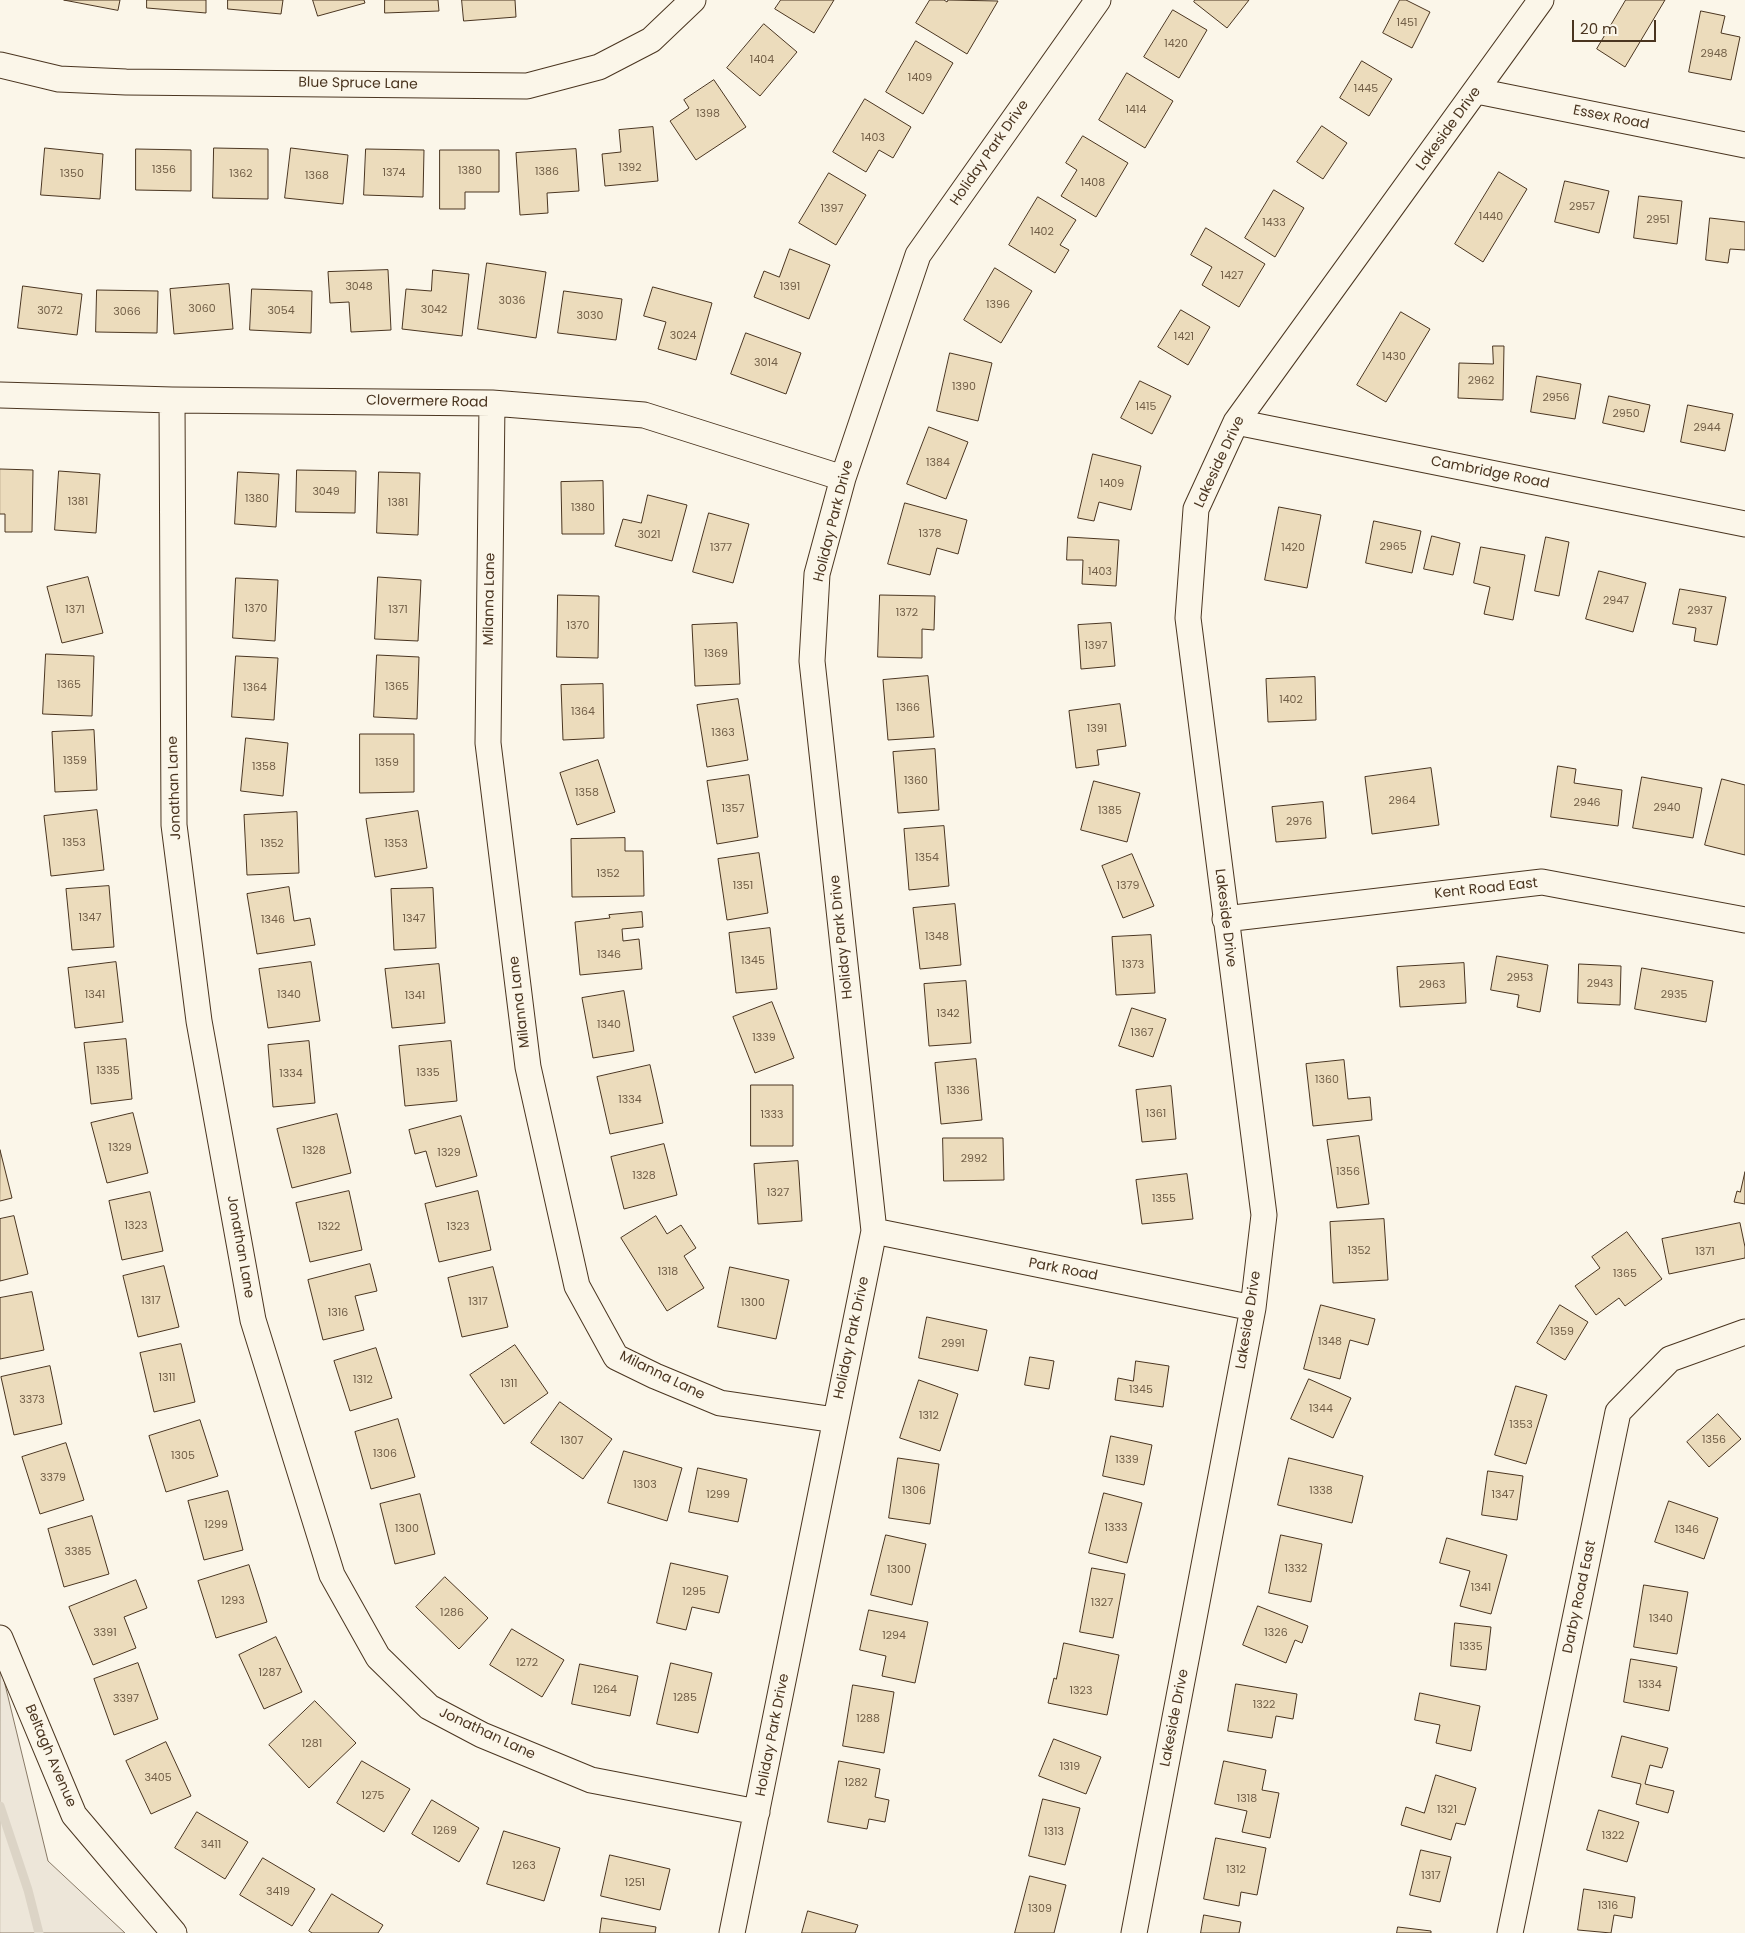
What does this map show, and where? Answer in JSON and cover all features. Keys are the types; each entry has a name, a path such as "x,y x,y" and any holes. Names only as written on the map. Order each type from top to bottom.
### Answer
{"street":[{"name":"Blue Spruce Lane","path":"0,65 59,79 528,86 599,67 651,40 693,0"},
{"name":"Holiday Park Drive","path":"732,1933 874,1231 812,661 817,574 843,478 918,255 1098,0"},
{"name":"Lakeside Drive","path":"1134,1933 1253,1308 1264,1215 1188,618 1196,509 1236,422 1542,0"},
{"name":"Essex Road","path":"1477,91 1745,145"},
{"name":"Clovermere Road","path":"0,395 172,400 492,402 644,415 843,478"},
{"name":"Jonathan Lane","path":"172,400 174,825 199,1021 254,1320 332,1575 378,1657 429,1708 482,1735 592,1780 757,1812"},
{"name":"Milanna Lane","path":"492,402 488,742 528,1067 577,1286 616,1356 655,1376 720,1404 835,1420"},
{"name":"Cambridge Road","path":"1236,422 1745,524"},
{"name":"Kent Road East","path":"1225,919 1542,882 1745,920"},
{"name":"Park Road","path":"874,1231 1253,1308"},
{"name":"Darby Road East","path":"1510,1933 1618,1412 1670,1359 1745,1332"},
{"name":"Beltagh Avenue","path":"0,1638 74,1815 174,1933"}],"shaded area":[{"path":"0,1664 48,1861 125,1933 0,1933"}],"building":[{"path":"64,0 120,0 118,10"},
{"path":"147,0 206,0 206,13 147,8"},
{"path":"228,0 283,0 281,14 228,9"},
{"path":"313,0 364,0 365,3 318,16"},
{"path":"385,0 438,0 439,11 385,13"},
{"path":"462,0 515,0 516,17 464,21"},
{"path":"781,0 834,0 814,33 775,9"},
{"path":"930,0 944,0 947,2 948,0 998,1 967,54 916,23"},
{"path":"1195,0 1249,0 1227,28 1194,2"},
{"path":"1400,0 1406,0 1430,12 1412,48 1383,33"},
{"path":"1626,0 1665,0 1625,67 1597,49"},
{"path":"1173,10 1207,30 1179,78 1144,57"},
{"path":"1701,11 1725,16 1721,33 1740,37 1731,80 1689,72"},
{"path":"764,24 797,52 760,96 727,68"},
{"path":"916,41 953,63 923,114 886,92"},
{"path":"1362,61 1392,79 1369,116 1340,98"},
{"path":"1127,73 1173,101 1145,148 1099,120"},
{"path":"714,80 746,127 696,160 670,121 689,108 684,100"},
{"path":"865,99 911,127 893,158 879,150 866,172 833,152"},
{"path":"1322,126 1347,143 1323,179 1297,162"},
{"path":"653,127 658,181 605,186 602,154 621,152 619,130"},
{"path":"1083,136 1128,163 1096,217 1061,196 1077,170 1066,163"},
{"path":"45,148 103,154 100,199 41,195"},
{"path":"214,148 268,149 268,199 213,198"},
{"path":"291,148 348,155 343,204 285,198"},
{"path":"136,149 191,150 191,191 136,190"},
{"path":"366,149 424,150 423,197 364,195"},
{"path":"576,149 579,191 547,193 548,213 520,215 516,153"},
{"path":"440,150 499,150 499,192 465,192 465,209 440,209"},
{"path":"1499,172 1527,189 1483,262 1455,244"},
{"path":"829,173 866,195 836,245 799,223"},
{"path":"1565,181 1609,191 1599,233 1555,222"},
{"path":"1274,190 1304,208 1275,257 1245,238"},
{"path":"1639,196 1682,201 1677,244 1634,238"},
{"path":"1038,197 1076,220 1060,245 1069,250 1055,273 1009,245"},
{"path":"1710,218 1745,222 1745,250 1730,249 1728,263 1706,260"},
{"path":"1206,228 1265,264 1239,307 1202,285 1212,267 1191,255"},
{"path":"790,249 830,265 809,319 754,297 764,271 779,277"},
{"path":"487,263 546,272 536,338 478,329"},
{"path":"995,268 1032,291 1001,343 964,320"},
{"path":"388,270 391,330 351,332 349,302 330,303 328,272"},
{"path":"433,270 469,274 462,336 402,329 406,289 431,291"},
{"path":"229,284 233,329 174,334 170,289"},
{"path":"23,286 82,294 77,335 18,328"},
{"path":"653,287 712,303 696,360 658,349 666,322 644,316"},
{"path":"252,289 312,291 311,333 250,330"},
{"path":"97,290 158,291 157,333 96,332"},
{"path":"564,291 622,299 616,340 558,333"},
{"path":"1181,310 1210,327 1188,365 1158,347"},
{"path":"1401,312 1430,329 1386,402 1357,385"},
{"path":"746,333 801,353 786,394 731,374"},
{"path":"1493,346 1504,346 1503,400 1458,398 1459,363 1493,364"},
{"path":"950,353 992,363 978,421 937,411"},
{"path":"1537,376 1581,384 1575,419 1531,412"},
{"path":"1140,381 1171,396 1152,434 1121,418"},
{"path":"1609,396 1650,405 1644,432 1603,423"},
{"path":"1688,405 1733,414 1725,451 1681,442"},
{"path":"929,427 968,442 946,499 907,484"},
{"path":"1093,454 1141,466 1131,510 1099,502 1094,521 1078,518"},
{"path":"0,469 33,470 32,532 5,532 5,514 0,514"},
{"path":"297,470 356,471 355,513 296,512"},
{"path":"59,471 100,474 96,533 55,530"},
{"path":"238,472 279,474 276,527 235,524"},
{"path":"379,472 420,473 418,535 377,533"},
{"path":"603,481 604,534 562,534 561,482"},
{"path":"648,495 687,505 672,561 615,546 623,519 641,523"},
{"path":"905,503 967,520 958,554 937,548 930,575 888,564"},
{"path":"1279,507 1321,515 1307,588 1265,580"},
{"path":"709,513 749,524 733,583 693,572"},
{"path":"1374,521 1421,531 1412,573 1366,563"},
{"path":"1432,536 1460,543 1453,575 1424,569"},
{"path":"1068,537 1119,540 1116,586 1082,584 1083,560 1067,560"},
{"path":"1546,537 1569,542 1559,596 1535,591"},
{"path":"1481,547 1525,555 1513,620 1484,614 1490,587 1474,583"},
{"path":"1599,571 1646,583 1633,632 1586,619"},
{"path":"88,577 103,633 62,643 47,587"},
{"path":"378,577 421,580 418,641 375,639"},
{"path":"236,578 278,580 275,641 233,638"},
{"path":"1680,589 1726,597 1717,645 1694,641 1696,628 1673,624"},
{"path":"558,595 599,596 598,658 557,657"},
{"path":"880,595 935,596 934,630 922,629 922,658 878,657"},
{"path":"737,623 740,684 695,686 692,625"},
{"path":"1111,623 1115,666 1081,669 1078,625"},
{"path":"46,654 94,656 92,716 43,714"},
{"path":"377,655 419,657 417,719 374,717"},
{"path":"236,656 278,658 274,720 232,717"},
{"path":"928,676 934,737 888,740 883,680"},
{"path":"1315,677 1316,720 1268,722 1266,679"},
{"path":"603,684 604,738 563,740 561,685"},
{"path":"738,699 748,760 707,767 697,705"},
{"path":"1120,704 1126,746 1097,750 1099,765 1076,768 1069,711"},
{"path":"94,730 97,790 55,792 52,732"},
{"path":"360,734 414,734 414,792 360,793"},
{"path":"246,738 288,743 283,796 241,791"},
{"path":"935,749 939,810 898,813 893,752"},
{"path":"598,760 615,812 577,825 560,773"},
{"path":"1558,766 1576,769 1574,783 1622,790 1618,826 1551,817"},
{"path":"1431,768 1439,825 1372,834 1365,777"},
{"path":"749,775 758,837 717,844 707,781"},
{"path":"1642,777 1702,788 1693,838 1633,828"},
{"path":"1722,779 1745,785 1745,855 1705,845"},
{"path":"1094,781 1140,793 1127,842 1081,830"},
{"path":"1323,802 1326,838 1276,842 1272,807"},
{"path":"97,810 104,870 51,876 44,816"},
{"path":"418,811 427,868 375,877 366,819"},
{"path":"297,812 299,873 247,875 244,815"},
{"path":"944,826 949,886 909,890 904,829"},
{"path":"625,838 625,851 643,851 644,896 572,897 571,839"},
{"path":"759,853 768,913 727,920 718,859"},
{"path":"1132,854 1154,906 1123,918 1102,866"},
{"path":"109,886 114,947 72,950 66,889"},
{"path":"289,887 294,921 310,918 315,945 257,954 247,894"},
{"path":"433,888 436,948 394,950 391,889"},
{"path":"955,904 961,965 920,969 913,908"},
{"path":"642,912 643,927 622,929 623,941 639,939 642,969 580,975 575,922 610,918 609,915"},
{"path":"770,928 777,989 736,993 729,933"},
{"path":"1151,935 1155,993 1116,995 1112,937"},
{"path":"1497,956 1548,965 1540,1012 1517,1007 1519,995 1491,990"},
{"path":"116,962 123,1022 75,1028 68,968"},
{"path":"311,962 320,1021 268,1028 259,969"},
{"path":"1464,963 1466,1003 1400,1007 1397,967"},
{"path":"439,964 445,1023 392,1028 385,969"},
{"path":"1579,964 1621,966 1620,1005 1578,1003"},
{"path":"1642,968 1713,981 1706,1022 1635,1009"},
{"path":"966,981 971,1043 929,1046 924,984"},
{"path":"624,991 634,1051 593,1058 582,998"},
{"path":"772,1002 794,1058 755,1073 733,1017"},
{"path":"1132,1008 1166,1019 1153,1057 1119,1046"},
{"path":"126,1039 132,1099 91,1104 84,1043"},
{"path":"309,1041 315,1103 273,1107 268,1045"},
{"path":"451,1041 457,1101 405,1106 399,1046"},
{"path":"976,1059 982,1120 941,1124 935,1063"},
{"path":"1344,1060 1348,1099 1370,1097 1372,1120 1313,1126 1306,1064"},
{"path":"650,1065 663,1123 610,1134 597,1077"},
{"path":"751,1085 793,1085 793,1146 751,1146"},
{"path":"1171,1086 1176,1139 1142,1142 1136,1090"},
{"path":"133,1113 148,1173 107,1183 91,1123"},
{"path":"337,1114 351,1173 292,1188 277,1129"},
{"path":"461,1116 477,1176 436,1187 426,1151 415,1154 409,1130"},
{"path":"1359,1136 1369,1204 1337,1208 1327,1140"},
{"path":"943,1138 1003,1138 1004,1180 944,1181"},
{"path":"664,1144 677,1195 624,1209 611,1157"},
{"path":"0,1150 12,1198 0,1201"},
{"path":"798,1161 802,1221 758,1224 754,1164"},
{"path":"1745,1172 1745,1204 1734,1202 1737,1191 1740,1192"},
{"path":"1187,1174 1193,1219 1142,1224 1136,1180"},
{"path":"349,1191 362,1250 310,1262 296,1203"},
{"path":"478,1191 491,1250 439,1262 425,1204"},
{"path":"150,1192 163,1251 122,1260 109,1201"},
{"path":"14,1216 28,1274 0,1281 0,1219"},
{"path":"656,1216 667,1234 681,1225 696,1248 684,1256 704,1288 667,1311 621,1238"},
{"path":"1384,1219 1388,1280 1333,1283 1330,1222"},
{"path":"1740,1223 1745,1247 1745,1258 1669,1274 1662,1239"},
{"path":"1627,1232 1662,1279 1625,1306 1619,1298 1596,1315 1575,1286 1600,1268 1592,1257"},
{"path":"370,1264 377,1291 355,1296 364,1330 323,1340 308,1280"},
{"path":"164,1266 179,1327 138,1337 123,1276"},
{"path":"493,1267 508,1327 462,1337 448,1278"},
{"path":"730,1267 789,1280 776,1339 718,1327"},
{"path":"32,1292 44,1350 0,1359 0,1298"},
{"path":"1321,1305 1375,1319 1368,1345 1350,1340 1340,1379 1304,1369"},
{"path":"1560,1305 1588,1322 1565,1360 1537,1343"},
{"path":"927,1317 987,1330 978,1371 919,1358"},
{"path":"181,1344 195,1402 154,1412 140,1353"},
{"path":"515,1345 548,1393 504,1424 470,1375"},
{"path":"376,1348 392,1398 350,1411 334,1361"},
{"path":"1030,1357 1054,1361 1049,1389 1025,1385"},
{"path":"1136,1361 1169,1366 1163,1407 1115,1400 1118,1378 1133,1381"},
{"path":"50,1366 62,1424 14,1435 1,1377"},
{"path":"1309,1379 1351,1398 1333,1438 1291,1419"},
{"path":"919,1380 958,1394 940,1451 900,1438"},
{"path":"1516,1386 1547,1395 1526,1464 1495,1455"},
{"path":"560,1402 612,1439 583,1479 531,1443"},
{"path":"1718,1414 1741,1439 1709,1467 1687,1442"},
{"path":"398,1419 415,1477 371,1489 355,1432"},
{"path":"200,1420 218,1476 166,1492 149,1436"},
{"path":"1111,1436 1152,1445 1144,1485 1103,1476"},
{"path":"66,1443 84,1500 40,1514 22,1457"},
{"path":"624,1451 682,1468 667,1521 608,1503"},
{"path":"898,1458 939,1464 930,1524 889,1518"},
{"path":"1289,1458 1363,1476 1352,1523 1278,1505"},
{"path":"698,1468 747,1479 738,1522 689,1512"},
{"path":"1488,1471 1523,1476 1517,1520 1482,1515"},
{"path":"228,1491 243,1550 204,1560 188,1501"},
{"path":"1104,1493 1142,1503 1127,1563 1089,1553"},
{"path":"420,1494 435,1554 395,1564 380,1504"},
{"path":"1669,1501 1718,1518 1704,1559 1655,1542"},
{"path":"92,1516 109,1574 64,1587 48,1529"},
{"path":"886,1535 926,1544 912,1605 871,1595"},
{"path":"1281,1535 1322,1544 1311,1602 1269,1593"},
{"path":"1447,1538 1507,1555 1491,1614 1460,1606 1470,1571 1440,1563"},
{"path":"671,1563 728,1576 719,1613 692,1607 686,1630 657,1623"},
{"path":"249,1565 267,1622 216,1638 198,1581"},
{"path":"1092,1568 1125,1574 1113,1638 1080,1632"},
{"path":"445,1577 488,1618 459,1649 416,1607"},
{"path":"136,1580 147,1608 124,1617 136,1648 93,1665 69,1607"},
{"path":"1644,1585 1688,1592 1677,1654 1634,1647"},
{"path":"1258,1606 1308,1626 1302,1643 1295,1640 1286,1663 1243,1645"},
{"path":"869,1610 928,1622 915,1683 882,1676 886,1656 860,1650"},
{"path":"1455,1623 1491,1627 1486,1670 1451,1666"},
{"path":"512,1629 564,1660 542,1697 490,1665"},
{"path":"276,1637 302,1692 264,1709 239,1655"},
{"path":"1064,1643 1119,1655 1107,1715 1048,1703 1054,1678 1056,1679"},
{"path":"1631,1659 1677,1667 1669,1711 1624,1702"},
{"path":"138,1663 158,1719 114,1735 94,1679"},
{"path":"671,1663 712,1673 698,1733 657,1724"},
{"path":"580,1664 638,1676 630,1716 572,1704"},
{"path":"1236,1684 1297,1694 1293,1719 1276,1716 1272,1738 1228,1731"},
{"path":"853,1685 894,1692 884,1753 843,1746"},
{"path":"1420,1693 1480,1706 1471,1751 1436,1743 1440,1725 1415,1720"},
{"path":"315,1701 356,1743 309,1788 269,1745"},
{"path":"1622,1736 1668,1748 1662,1768 1650,1765 1645,1784 1674,1791 1668,1813 1636,1804 1641,1784 1612,1777"},
{"path":"1054,1739 1101,1757 1086,1794 1039,1776"},
{"path":"166,1742 191,1796 151,1814 126,1761"},
{"path":"362,1761 410,1789 384,1832 337,1803"},
{"path":"839,1761 880,1769 875,1797 889,1800 885,1822 869,1819 867,1829 828,1822"},
{"path":"1224,1761 1266,1770 1262,1790 1279,1793 1270,1838 1242,1832 1247,1811 1215,1804"},
{"path":"1436,1775 1476,1788 1465,1825 1456,1823 1451,1840 1401,1825 1406,1807 1424,1813"},
{"path":"1043,1799 1080,1808 1065,1865 1029,1856"},
{"path":"432,1800 479,1828 459,1862 412,1834"},
{"path":"1599,1810 1639,1822 1627,1862 1587,1850"},
{"path":"197,1812 248,1842 225,1879 175,1848"},
{"path":"504,1831 560,1848 544,1901 487,1884"},
{"path":"1216,1838 1266,1848 1257,1895 1241,1892 1239,1906 1204,1899"},
{"path":"1421,1850 1451,1857 1440,1902 1410,1895"},
{"path":"610,1855 670,1869 660,1910 601,1896"},
{"path":"263,1858 315,1889 292,1926 240,1895"},
{"path":"1030,1876 1066,1885 1054,1933 1015,1933"},
{"path":"1584,1889 1635,1897 1632,1918 1614,1915 1611,1933 1578,1930"},
{"path":"332,1894 383,1925 378,1933 312,1933 309,1931"},
{"path":"808,1911 858,1925 855,1933 802,1933"},
{"path":"1204,1915 1241,1922 1239,1933 1201,1933"},
{"path":"602,1918 656,1927 655,1933 600,1933"},
{"path":"1398,1927 1431,1931 1431,1933 1397,1933"}],"waterway":[{"path":"0,1806 28,1890 39,1933"}]}
